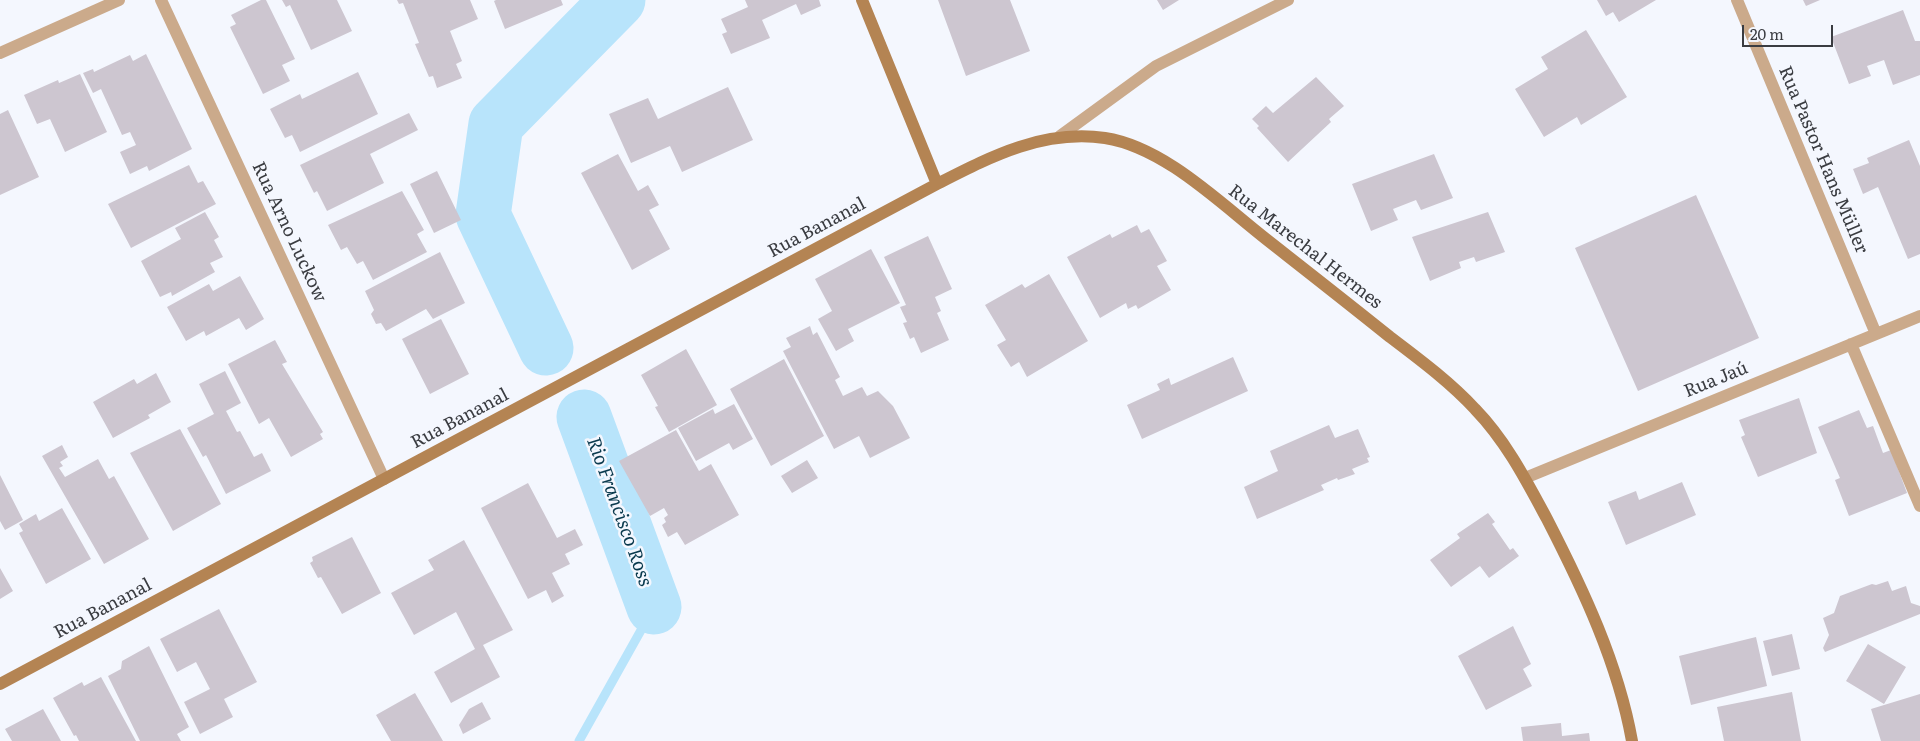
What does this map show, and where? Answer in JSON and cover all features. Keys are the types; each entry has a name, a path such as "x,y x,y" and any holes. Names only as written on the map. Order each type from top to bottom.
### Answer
{"street":[{"path":"0,54 120,0"},
{"name":"Rua Arno Luckow","path":"161,0 384,479"},
{"path":"862,0 937,184"},
{"path":"1060,136 1156,66 1288,0"},
{"name":"Rua Pastor Hans Müller","path":"1737,0 1876,334"},
{"name":"Rua Marechal Hermes","path":"937,184 1014,147 1060,136 1107,138 1133,146 1180,172 1451,386 1474,407 1495,431 1525,478 1570,562 1587,600 1617,682 1632,741"},
{"name":"Rua Bananal","path":"0,684 937,184"},
{"name":"Rua Jaú","path":"1525,478 1920,316"},
{"path":"1851,344 1920,506"}],"building":[{"path":"261,0 266,0 295,59 282,65 290,81 263,94 230,27 236,24 231,15"},
{"path":"282,0 337,0 352,31 311,50 290,5 286,7"},
{"path":"397,0 470,0 478,19 450,31 462,61 456,64 462,78 437,88 433,76 429,77 415,44 419,43 403,3 399,4"},
{"path":"561,0 563,5 505,29 494,1"},
{"path":"745,0 819,0 821,6 801,15 796,4 762,20 770,38 731,54 722,34 727,32 721,19 748,7"},
{"path":"938,0 1010,0 1030,51 966,76"},
{"path":"1157,0 1179,0 1163,10"},
{"path":"1597,0 1656,0 1619,22 1613,12 1606,16"},
{"path":"1803,0 1820,0 1806,6"},
{"path":"1903,10 1915,41 1920,41 1920,75 1893,85 1884,60 1867,66 1871,76 1849,84 1831,37"},
{"path":"1586,30 1627,97 1581,125 1577,117 1544,137 1515,89 1548,69 1541,57"},
{"path":"146,54 192,149 149,171 147,166 130,174 120,152 136,145 130,132 122,135 101,89 93,93 83,73 93,69 94,72 130,55 133,61"},
{"path":"358,72 378,114 300,152 292,135 285,138 270,109 300,94 302,99"},
{"path":"80,74 107,132 65,152 50,119 37,124 24,95 58,80 59,83"},
{"path":"1316,77 1344,106 1329,119 1331,122 1288,162 1257,128 1259,126 1252,119 1266,106 1273,113"},
{"path":"728,87 753,140 682,172 670,146 631,163 609,114 648,98 658,119"},
{"path":"8,110 39,177 0,195 0,114"},
{"path":"409,113 418,130 370,154 384,183 327,211 317,191 314,193 300,165"},
{"path":"1909,140 1920,166 1920,254 1908,259 1878,187 1863,194 1853,169 1869,163 1867,158"},
{"path":"618,154 638,191 648,185 659,205 649,210 670,249 632,270 581,173"},
{"path":"1434,154 1453,198 1421,210 1416,200 1393,209 1398,220 1371,231 1352,184"},
{"path":"189,165 198,183 203,181 216,204 131,248 108,204"},
{"path":"437,171 461,220 434,233 410,184"},
{"path":"402,191 424,230 417,234 427,252 373,280 363,261 357,264 347,247 341,250 328,225"},
{"path":"1696,195 1759,338 1638,391 1575,248"},
{"path":"205,212 219,237 214,240 223,257 210,263 215,272 172,296 171,292 160,297 141,261 181,239 175,228"},
{"path":"1488,212 1505,252 1476,262 1474,257 1459,262 1461,268 1430,281 1412,237"},
{"path":"1137,225 1141,233 1149,229 1167,261 1157,266 1171,290 1138,309 1136,305 1128,309 1126,303 1100,318 1067,257 1110,234 1112,238"},
{"path":"928,236 952,289 935,297 941,311 937,313 949,340 921,353 914,337 910,339 903,323 907,322 900,307 906,305 884,257"},
{"path":"871,249 900,303 848,329 854,341 836,351 818,319 832,311 815,279"},
{"path":"440,252 465,303 433,319 426,309 386,331 381,323 376,324 371,314 374,310 365,291"},
{"path":"1049,274 1088,341 1027,377 1019,362 1011,367 997,345 1006,340 985,305 1022,284 1025,288"},
{"path":"240,276 264,319 246,330 239,318 206,336 204,331 186,341 167,307 209,284 213,291"},
{"path":"441,319 469,374 430,394 402,339"},
{"path":"810,326 813,335 817,332 840,377 835,380 843,396 862,387 867,396 878,391 893,406 910,438 870,458 859,436 834,449 783,351 791,347 786,338"},
{"path":"275,340 287,362 282,364 323,432 320,434 323,439 291,457 269,418 259,424 228,364"},
{"path":"686,349 717,405 669,432 655,407 658,406 641,375"},
{"path":"1233,357 1248,391 1142,439 1127,405 1160,390 1157,384 1169,378 1171,385"},
{"path":"784,359 824,436 771,466 730,389"},
{"path":"225,371 241,403 226,411 237,432 240,431 254,457 262,453 271,471 226,494 206,455 203,457 187,428 214,414 199,384"},
{"path":"156,373 171,402 148,415 150,418 113,438 93,402 134,379 137,384"},
{"path":"1799,398 1817,453 1758,477 1741,437 1745,435 1739,420"},
{"path":"734,404 753,439 733,450 729,443 696,461 678,428 713,409 715,414"},
{"path":"1859,410 1867,428 1873,426 1883,453 1891,450 1907,493 1849,516 1835,480 1840,478 1818,427"},
{"path":"1329,425 1335,438 1358,429 1370,457 1367,458 1369,462 1352,469 1355,474 1338,480 1337,478 1321,485 1324,490 1257,519 1244,487 1278,471 1270,451"},
{"path":"180,429 221,504 173,531 130,453"},
{"path":"676,430 699,471 711,464 739,515 685,545 677,532 668,537 662,525 666,522 664,518 668,515 664,508 650,516 619,461"},
{"path":"62,445 68,457 60,462 63,466 59,468 65,477 98,459 109,479 114,476 149,539 104,564 42,456"},
{"path":"807,460 818,478 792,493 781,476"},
{"path":"0,475 23,520 5,530 0,521"},
{"path":"1682,482 1696,515 1626,545 1608,502 1636,491 1639,500"},
{"path":"528,483 557,538 575,529 583,545 565,554 570,564 552,573 564,596 552,603 546,590 528,599 481,508"},
{"path":"62,508 91,559 46,584 19,533 23,531 19,524 36,514 39,521"},
{"path":"1488,513 1495,522 1492,524 1510,550 1513,548 1519,556 1489,578 1480,566 1451,587 1430,560 1460,538 1457,534"},
{"path":"352,537 381,593 342,614 321,577 318,578 310,563 313,561 312,557"},
{"path":"464,540 513,630 483,645 500,677 451,703 434,672 475,649 456,612 414,635 391,593 434,570 428,560"},
{"path":"0,568 13,591 0,599"},
{"path":"1888,581 1892,591 1906,586 1911,603 1920,606 1920,614 1825,652 1823,648 1829,635 1823,618 1834,613 1840,596 1872,584 1876,585"},
{"path":"219,609 257,682 224,699 233,717 200,734 184,702 210,689 196,662 177,672 160,639"},
{"path":"1513,626 1531,664 1523,669 1532,686 1486,710 1458,656"},
{"path":"1792,634 1800,669 1772,676 1763,641"},
{"path":"1756,637 1767,686 1691,705 1679,656"},
{"path":"1868,644 1906,667 1884,704 1846,681"},
{"path":"149,646 189,727 177,734 181,741 140,741 108,676 121,669 122,661"},
{"path":"101,677 136,741 79,741 76,735 74,736 53,698 82,682 84,686"},
{"path":"1792,692 1801,741 1724,741 1717,707"},
{"path":"415,693 443,741 391,741 376,715"},
{"path":"1920,694 1920,741 1881,741 1871,709"},
{"path":"482,702 491,719 463,734 459,725 469,709"},
{"path":"43,709 61,741 12,741 5,729"},
{"path":"1561,723 1562,736 1589,733 1590,741 1523,741 1521,727"}],"waterway":[{"name":"Rio Francisco Ross","path":"546,348 483,215 496,124 618,0"},
{"name":"Rio Francisco Ross","path":"584,417 654,607"},
{"path":"579,741 654,607"}]}
